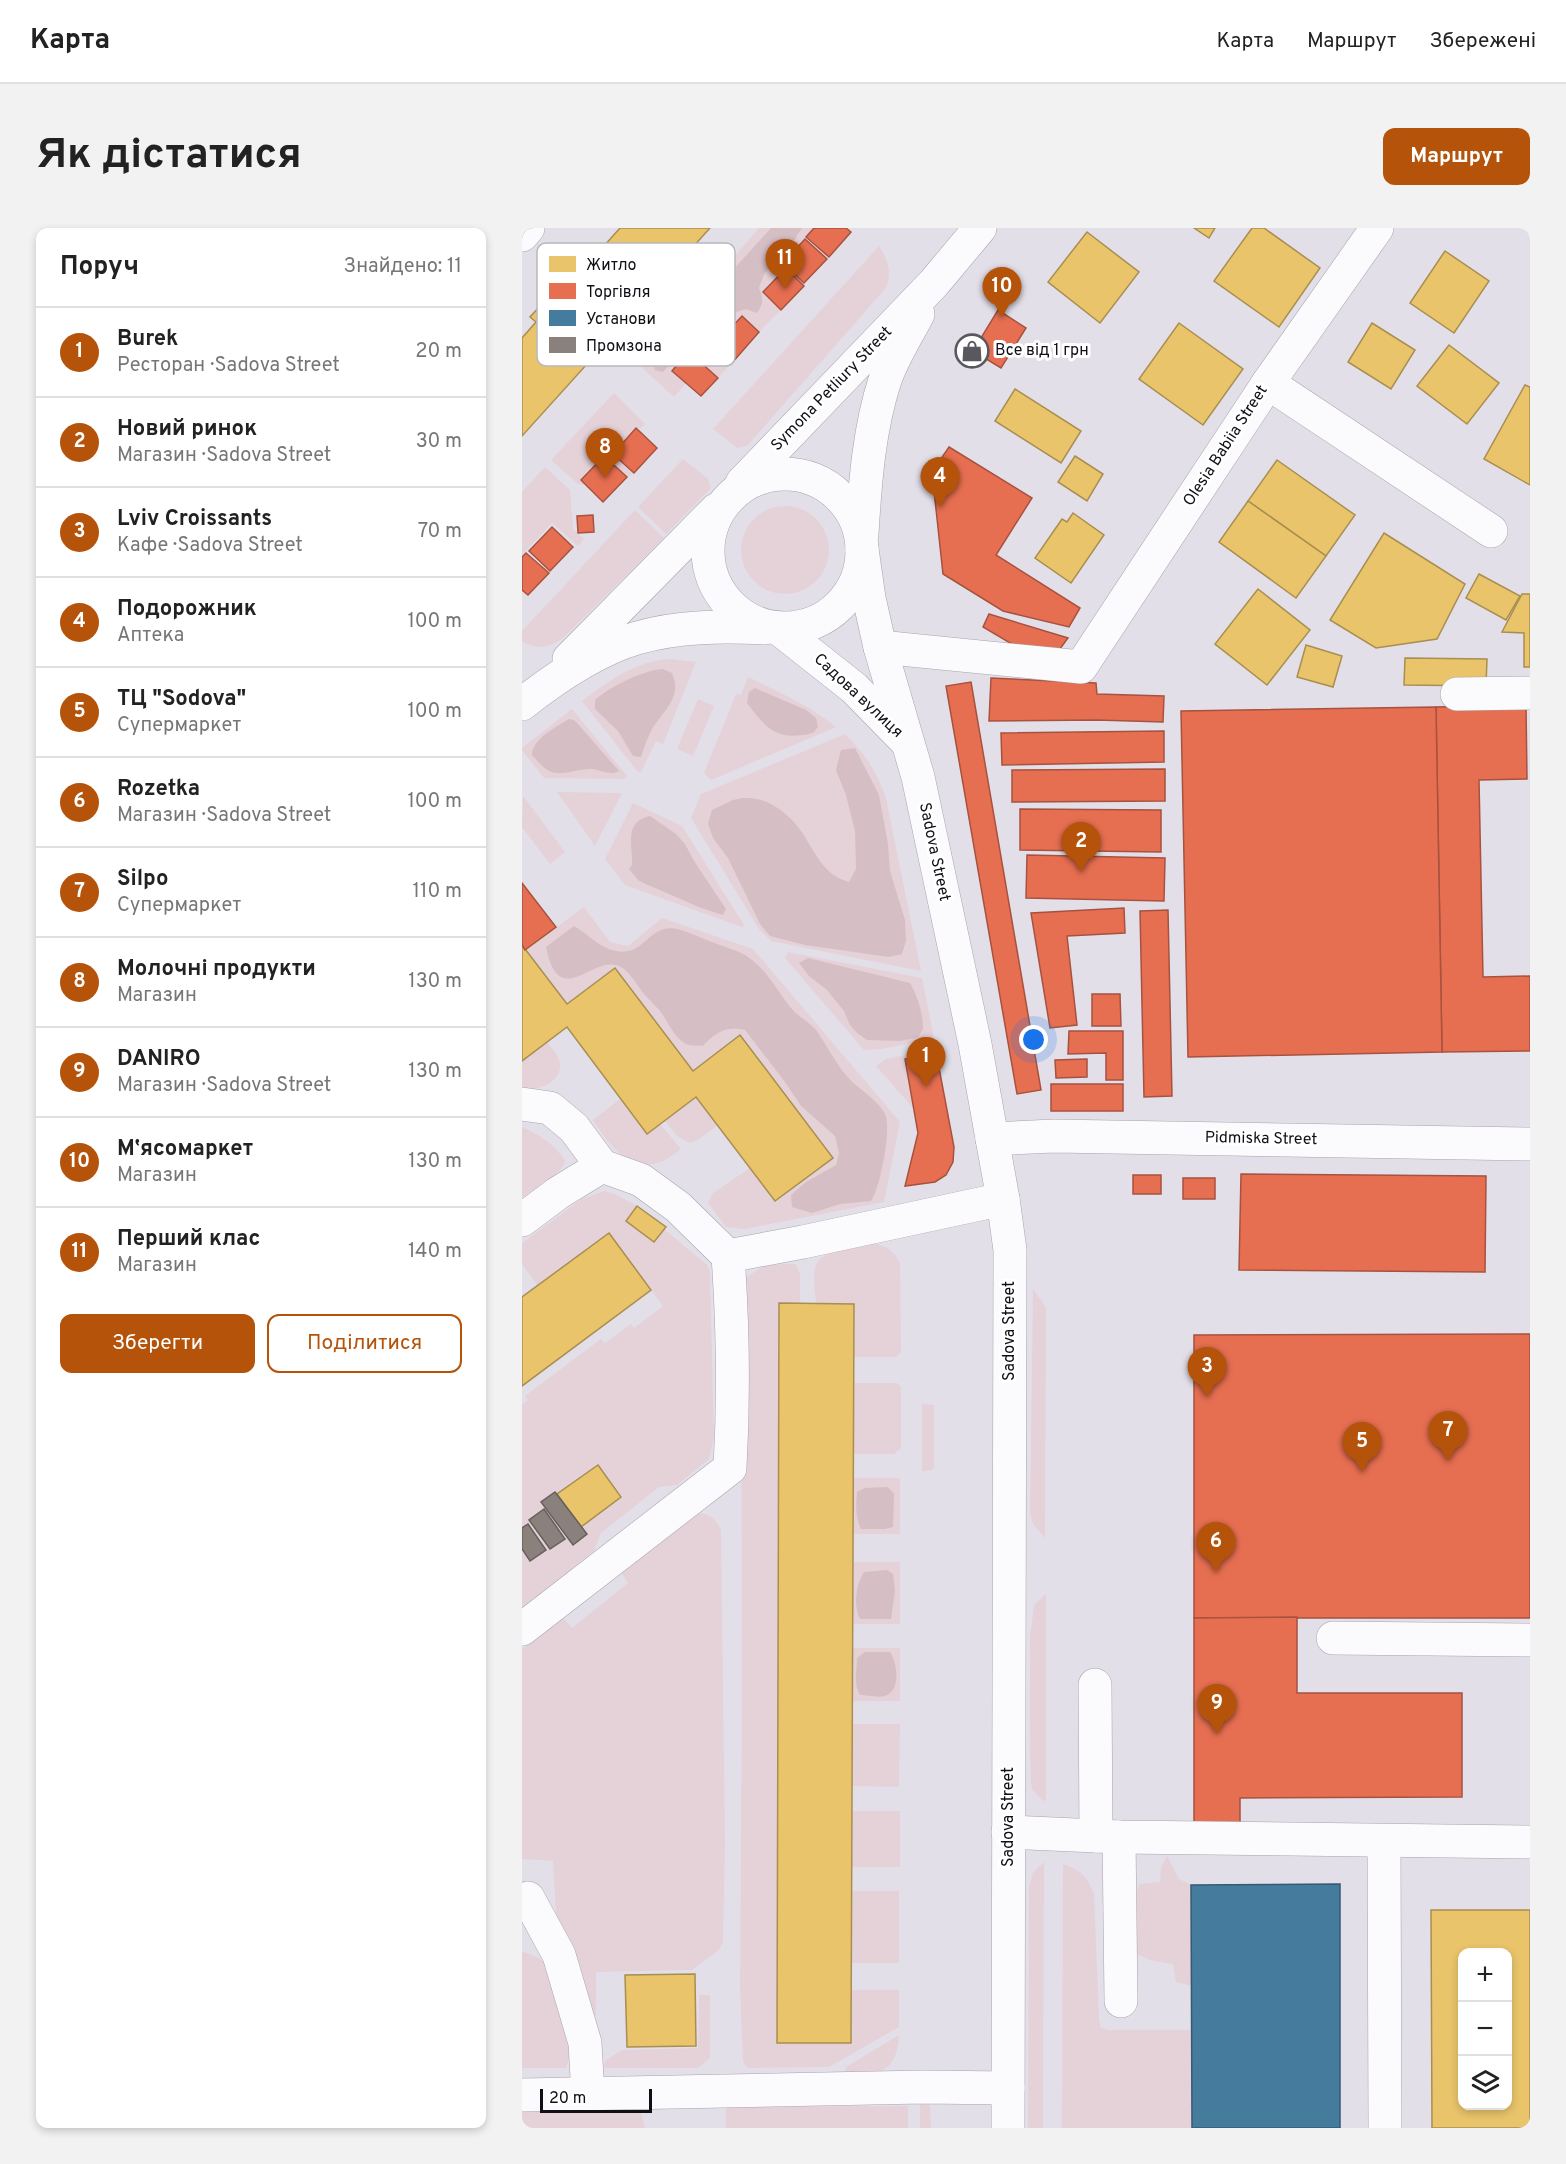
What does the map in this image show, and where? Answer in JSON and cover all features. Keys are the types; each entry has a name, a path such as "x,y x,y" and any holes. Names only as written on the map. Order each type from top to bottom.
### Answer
{"street":[{"path":"522,235 528,228"},
{"name":"Symona Petliury Street","path":"526,693 727,499 933,283 980,228"},
{"name":"Olesia Babiia Street","path":"880,646 1081,667 1268,382 1377,228"},
{"name":"Symona Petliury Street","path":"862,544 865,485 873,431 885,379 933,283"},
{"path":"1268,382 1491,531"},
{"path":"773,474 798,474 821,482 840,497 854,516 862,544 860,570 852,589 840,605 822,619 801,627 775,628 752,621 732,608 718,590 710,568 708,546 713,523 727,499 750,481 773,474"},
{"name":"Sadova Street","path":"862,544 869,598 880,646 918,777 975,1044 1010,1250 1008,2128"},
{"name":"Symona Petliury Street","path":"526,693 605,651 636,638 671,630 705,627 775,628"},
{"name":"Садова вулиця","path":"775,628 855,688 909,743"},
{"path":"1457,694 1530,693"},
{"path":"522,1104 550,1108 574,1128 602,1166 641,1180 678,1207 728,1256 732,1344 730,1468 522,1629"},
{"name":"Pidmiska Street","path":"992,1139 1054,1136 1530,1144"},
{"path":"522,1220 558,1193 602,1166"},
{"path":"728,1256 1003,1199"},
{"path":"1333,1638 1530,1640"},
{"path":"1095,1685 1121,2001"},
{"path":"1008,1832 1108,1837 1530,1842"},
{"path":"1384,1841 1385,2128"},
{"path":"528,1898 559,1955 585,2043 588,2095"},
{"path":"522,2095 939,2087 1008,2088"}],"shaded area":[{"path":"759,228 814,228 806,237 829,257 783,263 804,283 804,286 786,269 763,292 781,310 759,332 742,317 735,324 735,255"},
{"path":"771,228 802,228 786,253 764,274 759,288 762,304 757,313 746,309 735,312 735,268"},
{"path":"879,246 885,256 889,273 885,289 747,446 737,448 713,429"},
{"path":"640,366 676,366 672,370 686,383 674,397"},
{"path":"654,366 669,366 663,372 655,370"},
{"path":"704,366 729,366 718,378"},
{"path":"614,393 645,424 638,430 636,428 613,454 634,473 627,477 604,456 581,480 585,485 578,484 551,460"},
{"path":"683,459 708,479 711,488 666,534 638,507"},
{"path":"545,467 570,490 573,529 584,539 578,546 552,523 522,555 522,492"},
{"path":"785,506 810,513 822,525 829,550 822,575 810,587 785,594 760,587 748,575 741,550 748,525 760,513"},
{"path":"635,510 664,538 563,638 543,647 532,646 522,641 522,631"},
{"path":"670,659 696,662 663,744 656,741 641,772 638,772 582,701 623,673 645,664"},
{"path":"663,669 672,673 675,682 673,697 652,729 641,757 633,756 618,731 595,709 595,700 627,680 646,672"},
{"path":"748,677 805,706 836,727 711,780 704,773 736,694 741,695"},
{"path":"755,688 806,710 816,718 818,727 813,733 801,735 791,736 775,732 761,721 747,703 749,692"},
{"path":"698,699 714,706 693,756 677,749"},
{"path":"572,709 627,776 624,779 544,778 522,750"},
{"path":"569,719 578,724 619,771 609,773 587,769 554,773 540,764 532,755 536,744 546,734"},
{"path":"845,734 870,763 886,798 921,971 771,941 759,929 691,818 701,794"},
{"path":"855,748 879,795 888,844 890,871 905,920 906,941 902,954 889,957 805,945 770,936 760,924 728,858 713,838 708,824 712,810 733,800 744,798 765,801 784,812 792,820 828,870 849,882 856,869 855,831 846,795 836,770 841,750"},
{"path":"557,792 622,793 595,846"},
{"path":"523,796 565,852 550,864 522,827"},
{"path":"633,803 682,826 744,925 742,927 625,885 605,859"},
{"path":"650,816 676,834 685,844 726,909 723,915 639,881 629,869 632,865 631,835 633,829 636,823"},
{"path":"584,907 610,942 628,946 662,918 753,949 900,1122 884,1202 744,1229 726,1227 708,1203 713,1193 750,1168 775,1201 832,1157 740,1035 693,1071 615,968 567,1004 525,950"},
{"path":"574,926 605,947 616,951 635,949 661,930 670,928 681,930 740,953 755,962 792,1009 816,1030 846,1075 877,1103 885,1114 887,1132 884,1158 871,1201 840,1204 812,1213 792,1207 791,1195 806,1182 836,1165 839,1153 835,1136 801,1106 745,1030 727,1030 712,1037 703,1046 689,1045 676,1035 660,1011 624,969 613,965 602,966 580,976 569,978 560,976 552,967 546,947"},
{"path":"788,952 922,978 934,1038 882,1049 864,1050 785,958"},
{"path":"808,958 910,983 918,1000 922,1017 923,1029 918,1037 901,1041 867,1040 857,1033 850,1025 844,1011 827,990 809,976 799,963"},
{"path":"547,1042 559,1060 559,1073 546,1085 534,1089 522,1089 522,1061"},
{"path":"936,1049 936,1052 905,1059 915,1110 876,1066 886,1059"},
{"path":"696,1097 718,1125 690,1143 677,1136 665,1121"},
{"path":"620,1099 647,1134 660,1124 681,1149 667,1159 654,1164 642,1164 620,1154 601,1133 593,1120"},
{"path":"522,1127 546,1141 565,1161 553,1177 522,1198"},
{"path":"604,1191 615,1194 637,1206 626,1221 654,1242 664,1229 707,1265 710,1272 714,1437 709,1459 677,1485 659,1487 601,1533 594,1551 571,1569 566,1576 522,1608 522,1405 528,1400 525,1396 601,1339 605,1343 631,1324 634,1328 663,1306 609,1233 538,1286 522,1264 522,1243 582,1199"},
{"path":"873,1243 890,1250 900,1264 901,1352 896,1357 853,1357 853,1304 816,1303 814,1274 820,1260 825,1255 841,1249"},
{"path":"796,1264 800,1274 800,1304 778,2043 851,2043 852,1990 899,1990 899,2027 829,2067 748,2068 743,2062 740,1989 741,1311 744,1279 763,1266"},
{"path":"1033,1289 1046,1307 1045,1538 1033,1524 1030,1513"},
{"path":"853,1383 897,1383 901,1387 901,1448 894,1454 853,1454"},
{"path":"922,1404 934,1405 934,1467 932,1470 922,1471"},
{"path":"853,1478 900,1478 900,1534 852,1534"},
{"path":"888,1487 894,1494 893,1527 861,1529 856,1506 857,1492 865,1488"},
{"path":"695,1513 711,1517 721,1530 725,1843 723,1942 719,1950 692,1970 596,1972 596,2014 593,2019 556,1914 553,1861 522,1859 522,1649 563,1618 572,1628 628,1583 620,1571"},
{"path":"852,1562 900,1562 900,1624 852,1624"},
{"path":"887,1570 893,1574 895,1591 891,1619 860,1619 856,1595 864,1572"},
{"path":"1046,1594 1046,1800 1043,1801 1032,1789 1031,1782 1030,1637 1034,1605"},
{"path":"852,1648 900,1648 900,1701 852,1701"},
{"path":"865,1652 890,1652 896,1669 896,1682 894,1688 885,1696 860,1695 858,1691 857,1658"},
{"path":"852,1724 900,1724 899,1787 852,1786"},
{"path":"852,1811 900,1811 900,1867 852,1867"},
{"path":"1167,1856 1179,1879 1191,1885 1192,1986 1176,1982 1173,1964 1150,1960 1137,1954 1139,1884 1160,1882 1161,1868"},
{"path":"1044,1862 1043,2128 1028,2128 1029,1887 1033,1873"},
{"path":"1063,1864 1083,1875 1094,1894 1101,2028 1109,2030 1192,2030 1192,2128 1062,2128"},
{"path":"851,1891 899,1891 899,1963 851,1963"},
{"path":"522,1951 539,1958 553,1970 572,2052 566,2068 522,2068"},
{"path":"699,1995 710,1995 710,2058 699,2067 606,2068 604,2066 605,2061 622,2050 698,2048"},
{"path":"899,2035 894,2058 883,2070 866,2075 844,2077 846,2067"},
{"path":"920,2104 930,2105 931,2128 920,2128"},
{"path":"908,2106 908,2128 726,2128 726,2107"},
{"path":"640,2108 645,2128 522,2128 522,2109"}],"building: Житло":[{"path":"620,228 710,228 696,243 607,243"},
{"path":"1194,228 1215,228 1209,238"},
{"path":"1252,228 1264,228 1320,268 1279,327 1214,281"},
{"path":"1087,232 1139,272 1100,323 1048,282"},
{"path":"1445,251 1489,281 1454,333 1410,303"},
{"path":"537,309 537,366 585,366 522,436 522,338 536,322 530,317"},
{"path":"1179,323 1243,369 1203,425 1139,379"},
{"path":"1372,323 1415,350 1391,389 1348,362"},
{"path":"1449,345 1499,383 1467,424 1417,386"},
{"path":"1525,385 1530,387 1530,485 1484,459"},
{"path":"1015,389 1081,431 1061,463 995,421"},
{"path":"1075,456 1103,474 1087,501 1058,482"},
{"path":"1277,460 1355,515 1326,556 1248,501"},
{"path":"1248,501 1326,556 1296,598 1219,542"},
{"path":"1073,513 1104,535 1071,583 1035,558 1062,519 1067,522"},
{"path":"1384,533 1465,584 1437,639 1376,648 1330,620"},
{"path":"1479,574 1520,596 1506,620 1466,598"},
{"path":"1258,589 1310,630 1267,685 1215,644"},
{"path":"1522,594 1530,594 1530,667 1524,667 1524,633 1502,632"},
{"path":"1306,645 1342,656 1333,687 1297,677"},
{"path":"1405,658 1487,659 1486,686 1404,685"},
{"path":"522,945 567,1004 615,968 693,1071 740,1035 833,1158 775,1201 696,1097 647,1134 567,1027 522,1061"},
{"path":"637,1206 666,1227 654,1242 626,1221"},
{"path":"609,1233 651,1290 522,1386 522,1297"},
{"path":"779,1303 854,1304 851,2043 777,2043"},
{"path":"598,1465 621,1497 581,1527 557,1494"},
{"path":"1431,1910 1530,1910 1530,2128 1432,2128"},
{"path":"695,1974 696,2046 627,2047 625,1975"}],"building: Торгівля":[{"path":"814,228 846,228 851,232 829,257 806,237"},
{"path":"805,239 827,259 804,283 783,263"},
{"path":"786,268 804,286 781,310 763,292"},
{"path":"998,310 1026,328 1001,368 973,351"},
{"path":"742,316 759,332 735,360 735,324"},
{"path":"676,366 705,366 718,378 701,396 672,371"},
{"path":"636,428 657,448 634,473 613,454"},
{"path":"949,447 1032,498 996,555 1080,608 1069,627 1003,611 943,574 932,472"},
{"path":"604,456 627,477 603,502 581,480"},
{"path":"593,515 594,532 578,533 577,516"},
{"path":"552,527 573,547 550,571 529,551"},
{"path":"526,553 549,573 528,595 522,590 522,557"},
{"path":"989,614 1068,638 1054,657 1041,661 983,627"},
{"path":"991,678 1096,683 1097,694 1164,696 1163,722 989,721"},
{"path":"971,682 1041,1090 1017,1094 946,686"},
{"path":"1526,705 1527,779 1479,780 1483,977 1530,976 1530,1051 1442,1052 1436,707"},
{"path":"1436,707 1442,1052 1188,1057 1181,711"},
{"path":"1164,731 1164,762 1002,765 1001,733"},
{"path":"1165,769 1165,801 1012,802 1012,770"},
{"path":"1020,809 1161,810 1161,852 1020,850"},
{"path":"1027,855 1165,858 1164,901 1026,898"},
{"path":"522,883 556,927 525,950 522,945"},
{"path":"1124,908 1125,933 1067,936 1077,1025 1050,1028 1031,913"},
{"path":"1168,910 1172,1096 1144,1097 1140,911"},
{"path":"1092,994 1120,994 1121,1026 1092,1026"},
{"path":"1069,1031 1123,1031 1123,1080 1106,1080 1106,1053 1068,1054"},
{"path":"936,1052 954,1147 953,1162 946,1175 935,1182 905,1186 918,1133 905,1059"},
{"path":"1087,1059 1087,1077 1056,1078 1055,1060"},
{"path":"1051,1084 1123,1084 1123,1111 1051,1111"},
{"path":"1241,1174 1486,1176 1485,1272 1239,1270"},
{"path":"1133,1175 1161,1175 1161,1194 1133,1194"},
{"path":"1183,1178 1215,1178 1215,1199 1183,1199"},
{"path":"1530,1334 1530,1618 1194,1618 1194,1335"},
{"path":"1297,1617 1297,1693 1462,1693 1462,1797 1240,1798 1240,1828 1194,1828 1194,1618"}],"building: Установи":[{"path":"1340,1884 1340,2128 1192,2128 1191,1885"}],"building: Промзона":[{"path":"555,1492 587,1534 573,1545 541,1502"},
{"path":"544,1509 565,1539 550,1549 529,1520"},
{"path":"528,1524 546,1550 530,1561 522,1549 522,1528"}],"place":[{"name":"Перший клас","path":"785,289"},
{"name":"Мʼясомаркет","path":"1002,317"},
{"name":"Все від 1 грн","path":"972,351"},
{"name":"Молочні продукти","path":"605,478"},
{"name":"Подорожник","path":"940,507"},
{"name":"Новий ринок","path":"1081,872"},
{"name":"Burek","path":"926,1087"},
{"name":"Lviv Croissants","path":"1207,1397"},
{"name":"Silpo","path":"1448,1461"},
{"name":"ТЦ \"Sodova\"","path":"1362,1472"},
{"name":"Rozetka","path":"1216,1572"},
{"name":"DANIRO","path":"1217,1734"}]}
